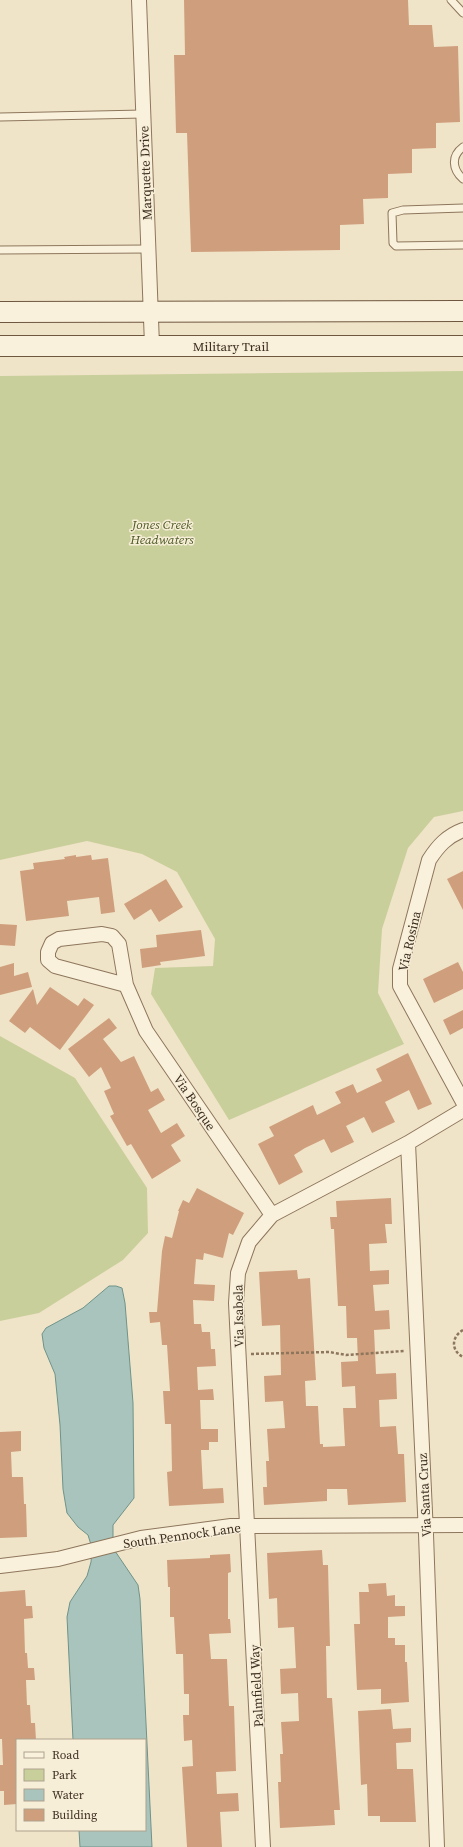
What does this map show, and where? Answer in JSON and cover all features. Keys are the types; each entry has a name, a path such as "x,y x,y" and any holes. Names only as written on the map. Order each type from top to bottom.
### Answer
{"main road":[{"path":"0,312 463,311"},
{"name":"Military Trail","path":"0,346 463,346"}],"street":[{"name":"Marquette Drive","path":"139,0 152,346"},
{"name":"Via Rosina","path":"463,830 451,835 437,847 429,860 400,969 400,986 463,1102"},
{"name":"Via Bosque","path":"126,985 55,966 48,960 48,952 52,943 59,939 102,934 112,936 119,944 126,985 146,1031 272,1215"},
{"name":"Via Isabela","path":"248,1526 236,1303 238,1273 249,1242 272,1215 408,1143 463,1110"},
{"name":"Via Santa Cruz","path":"408,1143 425,1525 437,1847"},
{"name":"South Pennock Lane","path":"0,1566 58,1559 141,1538 230,1526 463,1526"},
{"name":"Palmfield Way","path":"248,1526 263,1847"}],"lane":[{"path":"451,0 463,13"},
{"path":"0,116 143,114"},
{"path":"463,147 457,152 454,160 457,172 463,179"},
{"path":"463,208 403,210 392,213 393,243 396,246 463,245"},
{"path":"0,250 148,249"}],"path":[{"path":"463,1330 456,1336 454,1345 458,1354 463,1357"},
{"path":"248,1354 329,1352 346,1355 404,1351"}],"green space":[{"name":"Jones Creek Headwaters","path":"463,371 463,811 434,817 408,848 382,929 378,993 404,1044 229,1120 151,994 155,968 213,966 215,939 177,872 142,854 87,841 0,860 0,376"},
{"path":"0,1036 75,1078 147,1188 148,1233 123,1260 39,1313 0,1321"}],"water":[{"path":"109,1286 122,1288 125,1303 133,1403 134,1498 113,1525 113,1537 115,1551 138,1585 140,1599 152,1847 80,1847 79,1831 146,1831 146,1739 73,1739 67,1617 70,1602 87,1576 91,1562 92,1548 88,1535 78,1527 67,1513 63,1489 60,1425 55,1374 44,1348 42,1334 46,1328 83,1308"}],"building":[{"path":"184,0 408,0 409,25 432,25 434,47 458,46 460,122 436,123 436,148 412,149 412,173 388,174 388,198 363,199 364,224 340,225 340,250 191,252 187,133 176,133 174,55 185,55"},
{"path":"76,855 76,857 91,855 92,860 108,858 115,912 101,914 99,897 67,901 69,916 26,921 20,871 34,869 33,863 65,859 64,857"},
{"path":"463,871 463,910 447,879"},
{"path":"166,879 183,907 159,922 151,909 134,920 124,904"},
{"path":"0,924 17,925 15,946 0,945"},
{"path":"201,930 205,956 160,962 161,965 142,968 140,949 157,947 156,935"},
{"path":"458,962 463,972 463,989 434,1003 423,979"},
{"path":"14,963 14,976 28,972 32,987 0,995 0,967"},
{"path":"50,987 78,1006 84,998 94,1005 60,1050 30,1027 25,1033 9,1021 33,989 37,1005"},
{"path":"463,1010 463,1028 450,1035 443,1020"},
{"path":"109,1018 117,1028 103,1039 121,1062 134,1056 151,1092 158,1088 165,1100 148,1110 161,1133 177,1123 185,1136 171,1145 181,1161 152,1179 131,1144 127,1146 110,1116 114,1114 104,1091 111,1088 101,1067 89,1077 68,1049"},
{"path":"408,1053 432,1104 418,1110 409,1090 385,1102 395,1122 372,1133 364,1117 346,1126 354,1142 331,1153 324,1139 305,1148 294,1155 303,1172 279,1185 258,1144 274,1136 269,1127 313,1105 317,1115 341,1103 335,1092 353,1084 357,1093 382,1081 376,1069"},
{"path":"197,1188 244,1213 233,1235 229,1233 223,1258 204,1253 203,1260 196,1259 194,1284 215,1285 214,1301 193,1300 194,1324 201,1324 202,1332 210,1332 211,1349 215,1349 216,1366 197,1367 198,1390 213,1389 214,1400 200,1400 201,1429 218,1429 218,1442 209,1442 209,1450 201,1450 203,1489 223,1488 224,1503 169,1506 167,1472 172,1471 171,1424 165,1424 163,1391 170,1391 167,1345 162,1345 160,1322 150,1323 149,1312 157,1312 162,1251 165,1236 172,1238 178,1211 183,1200 189,1203"},
{"path":"391,1198 392,1224 385,1224 387,1243 369,1244 370,1271 389,1270 389,1284 373,1285 375,1311 389,1310 390,1329 374,1330 376,1374 396,1373 397,1399 379,1400 380,1427 396,1426 398,1454 404,1454 406,1502 348,1505 347,1489 327,1489 327,1501 264,1505 263,1487 267,1487 266,1461 269,1461 267,1429 285,1428 283,1401 265,1402 264,1376 281,1375 280,1325 262,1326 259,1272 297,1270 298,1279 310,1278 316,1380 305,1381 306,1406 318,1406 320,1444 323,1444 323,1447 345,1446 343,1408 356,1408 355,1386 342,1387 341,1362 358,1361 357,1338 347,1338 346,1306 338,1306 334,1229 331,1229 330,1217 337,1217 336,1201"},
{"path":"21,1431 21,1451 11,1452 12,1477 23,1477 27,1537 0,1538 0,1432"},
{"path":"322,1550 323,1565 328,1565 330,1646 326,1646 327,1698 332,1698 340,1810 334,1810 335,1825 280,1828 278,1782 281,1782 280,1754 283,1754 281,1722 299,1721 298,1693 281,1694 280,1669 296,1668 294,1627 278,1628 277,1598 269,1599 267,1553"},
{"path":"230,1554 231,1572 228,1573 228,1619 230,1619 231,1633 209,1634 211,1659 227,1659 229,1706 234,1706 236,1771 216,1772 217,1794 238,1793 239,1811 220,1812 222,1847 187,1847 182,1767 193,1766 192,1740 184,1741 183,1715 189,1715 189,1694 184,1694 183,1654 176,1654 174,1617 170,1617 170,1587 168,1587 167,1560 210,1558 210,1555"},
{"path":"386,1583 387,1596 395,1595 395,1606 405,1606 405,1616 388,1617 388,1638 395,1638 395,1645 405,1645 409,1702 381,1704 381,1689 357,1690 354,1624 360,1624 359,1592 369,1592 368,1584"},
{"path":"25,1590 26,1606 32,1606 33,1618 24,1619 25,1653 27,1653 28,1668 34,1668 35,1680 26,1680 27,1705 30,1705 31,1723 35,1723 36,1739 16,1739 16,1804 4,1805 4,1791 0,1791 0,1765 3,1765 2,1739 0,1739 0,1592"},
{"path":"391,1709 393,1729 411,1728 411,1742 396,1743 397,1769 413,1769 416,1822 380,1822 380,1816 368,1816 367,1784 361,1785 358,1711"}]}
